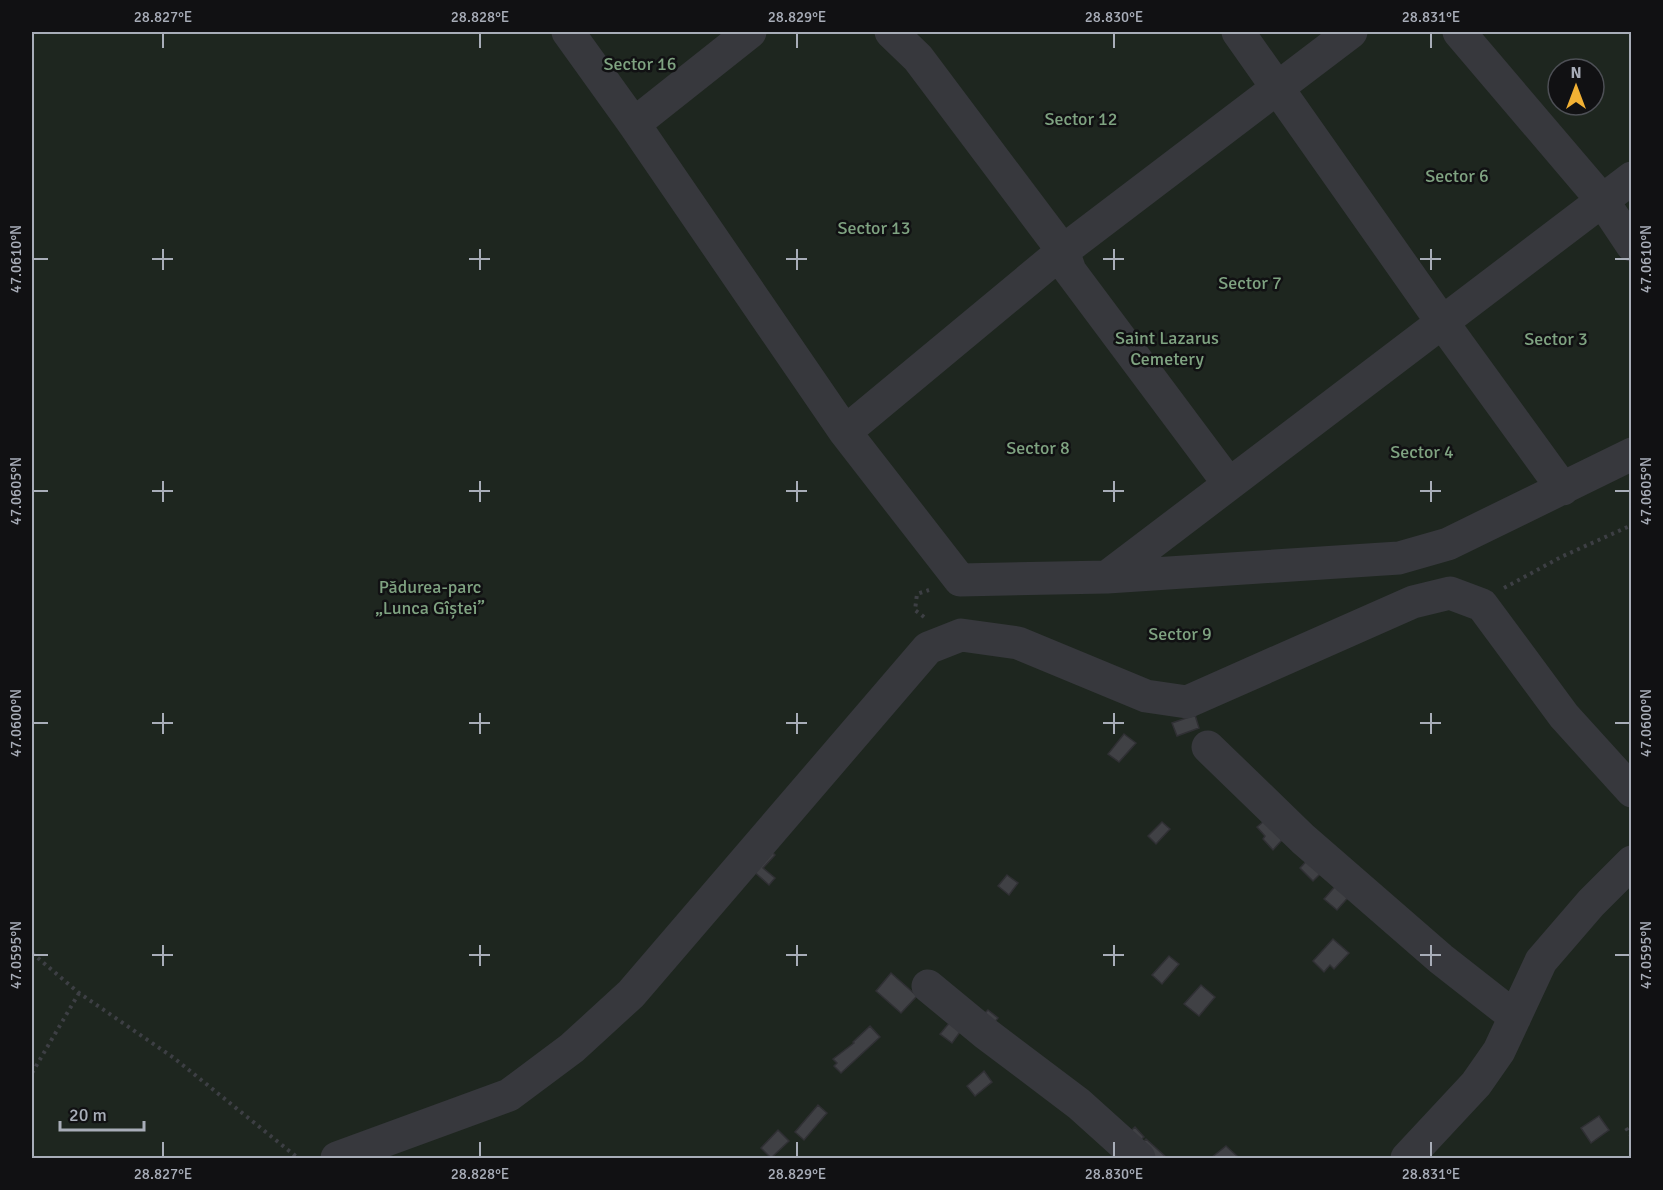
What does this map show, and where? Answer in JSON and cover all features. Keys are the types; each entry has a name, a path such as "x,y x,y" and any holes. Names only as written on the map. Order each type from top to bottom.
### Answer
{"lane":[{"path":"568,32 634,124 845,432 960,580 1107,577 1399,558 1448,544 1632,454"},
{"path":"634,124 750,32"},
{"path":"891,32 918,58 1063,251 1070,271 1230,483"},
{"path":"1238,32 1442,322 1563,489"},
{"path":"845,432 1063,251 1351,32"},
{"path":"1459,32 1602,200 1632,245"},
{"path":"1107,577 1632,178"},
{"path":"337,1158 510,1095 572,1048 631,994 928,648 961,635 1018,643 1146,696 1187,702 1413,602 1450,593 1482,605 1564,716 1632,791"},
{"path":"1208,747 1303,839 1441,959 1515,1017"},
{"path":"1407,1158 1476,1084 1499,1051 1540,961 1591,903 1632,862"},
{"path":"928,986 985,1033 1079,1104 1139,1158"}],"path":[{"path":"1482,605 1508,585 1632,525"},
{"path":"960,580 916,594 915,610 937,629 961,635"},
{"path":"32,953 79,993 174,1058 298,1158"},
{"path":"32,1073 79,993"},
{"path":"1626,1128 1632,1137"}],"green space":[{"path":"32,32 1631,32 1631,1158 32,1158"}],"building":[{"path":"1195,715 1199,728 1177,736 1172,723"},
{"path":"1124,734 1136,743 1119,762 1108,754"},
{"path":"1264,821 1282,840 1273,850 1263,839 1265,836 1257,827"},
{"path":"1162,822 1170,829 1156,844 1148,836"},
{"path":"769,849 775,855 763,868 775,878 769,885 751,869"},
{"path":"1314,853 1327,867 1313,881 1300,868"},
{"path":"1007,875 1018,883 1009,895 998,886"},
{"path":"1339,882 1352,893 1337,910 1324,899"},
{"path":"1333,939 1349,953 1334,969 1330,965 1324,972 1313,961"},
{"path":"1169,956 1179,964 1162,984 1152,975"},
{"path":"891,973 917,996 901,1013 876,991"},
{"path":"1201,985 1215,997 1199,1016 1184,1004"},
{"path":"988,1010 998,1018 989,1030 978,1020"},
{"path":"955,1016 966,1024 952,1043 940,1034"},
{"path":"870,1026 880,1037 841,1073 834,1066 837,1063 833,1059 854,1043"},
{"path":"984,1071 992,1082 975,1096 967,1086"},
{"path":"818,1105 827,1113 804,1140 795,1132"},
{"path":"1599,1116 1609,1130 1591,1143 1581,1128"},
{"path":"1135,1127 1144,1137 1134,1146 1125,1136"},
{"path":"778,1130 789,1141 771,1158 761,1148"},
{"path":"1146,1139 1167,1158 1143,1158 1135,1151"},
{"path":"1226,1146 1237,1156 1235,1158 1211,1158"}],"park label":[{"name":"Sector 16","path":"640,64"},
{"name":"Sector 12","path":"1081,119"},
{"name":"Sector 6","path":"1457,176"},
{"name":"Sector 13","path":"874,228"},
{"name":"Sector 7","path":"1250,283"},
{"name":"Sector 3","path":"1556,339"},
{"name":"Saint Lazarus Cemetery","path":"1167,348"},
{"name":"Sector 8","path":"1038,448"},
{"name":"Sector 4","path":"1422,452"},
{"name":"Pădurea-parc „Lunca Gîștei”","path":"430,597"},
{"name":"Sector 9","path":"1180,634"}]}
